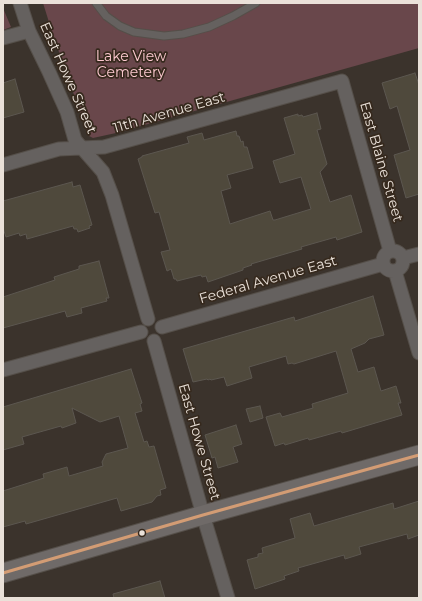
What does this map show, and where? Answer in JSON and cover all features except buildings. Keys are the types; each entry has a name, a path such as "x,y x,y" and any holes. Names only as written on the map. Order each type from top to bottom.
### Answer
{"main road":[{"path":"3,573 203,515 419,455"}],"street":[{"name":"East Howe Street","path":"20,3 29,31 50,72 67,112 75,140 103,172 112,195 148,319"},
{"path":"3,38 29,31"},
{"name":"11th Avenue East","path":"3,165 59,150 104,148 342,81"},
{"name":"East Blaine Street","path":"342,81 390,251"},
{"path":"390,251 398,252 403,258 402,266 395,271 388,271 383,264 384,255 390,251"},
{"path":"403,258 419,254"},
{"name":"Federal Avenue East","path":"162,327 383,264"},
{"path":"395,271 419,353"},
{"path":"148,319 156,320 162,327 161,335 159,338 154,340 146,340 141,332 141,326 148,319"},
{"path":"3,370 141,332"},
{"name":"East Howe Street","path":"154,340 228,598"}],"lane":[{"path":"96,3 106,16 120,26 134,32 164,36 183,34 209,27 256,3"}],"green space":[{"name":"Lake View Cemetery","path":"43,3 419,3 419,48 116,133 93,138 89,136 86,129"},
{"path":"3,8 11,27 3,30"}],"transit line":[{"path":"3,573 203,515 419,455"}]}
